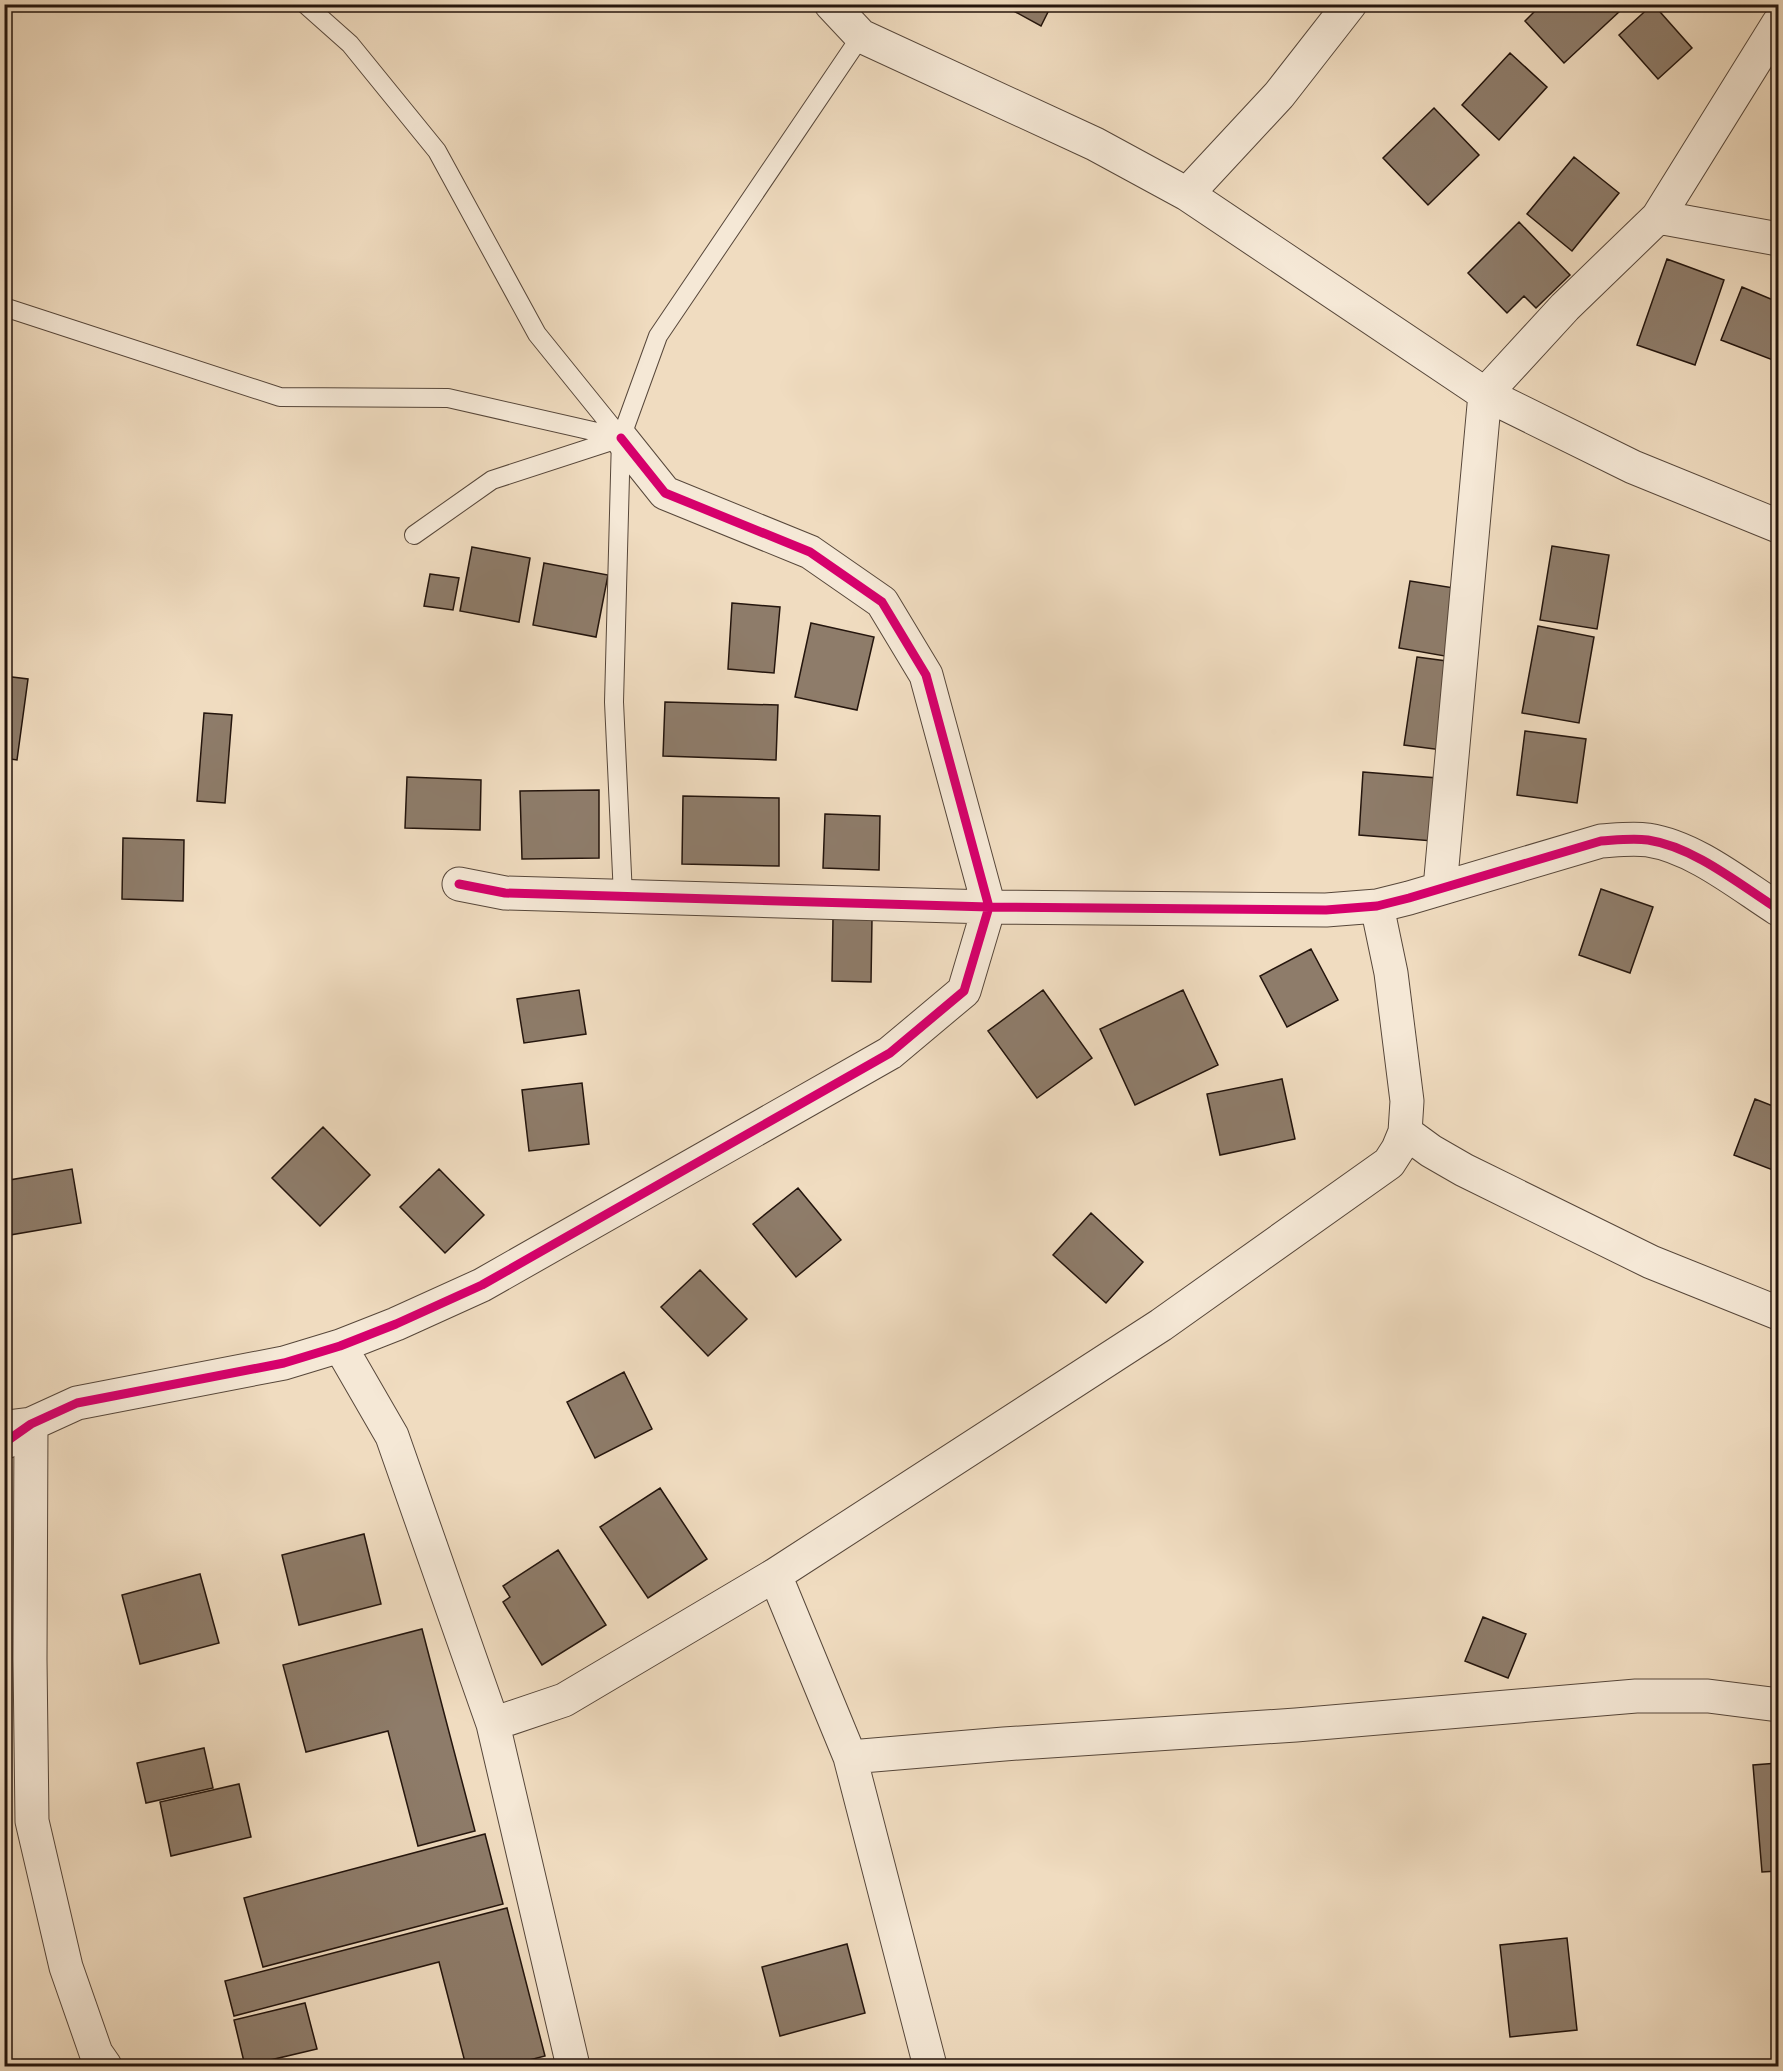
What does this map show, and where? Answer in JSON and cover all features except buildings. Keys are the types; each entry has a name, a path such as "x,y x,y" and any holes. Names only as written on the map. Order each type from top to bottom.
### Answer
{"street":[{"path":"831,4 861,36 1095,144 1187,194 1485,394 1633,467 1779,526"},
{"path":"1187,194 1279,96 1350,4"},
{"path":"1440,888 1485,394 1565,307 1658,218 1779,24"},
{"path":"1658,218 1779,239"},
{"path":"4,1443 18,1426 77,1403 284,1363 340,1346 396,1324 482,1285 890,1053 964,991 989,908 926,675 882,602 810,552 665,493 621,438"},
{"path":"459,884 505,893 989,908 1326,910 1377,906 1601,841 1648,840 1696,857 1779,909"},
{"path":"493,1724 564,1700 775,1575 1161,1325 1389,1163 1398,1149 1408,1117 1391,973 1377,906"},
{"path":"1405,1132 1464,1170 1651,1262 1779,1313"},
{"path":"340,1346 392,1436 493,1724 573,2067"},
{"path":"18,1426 30,1659 32,1821 66,1967 96,2053 105,2067"},
{"path":"775,1575 850,1756 930,2067"},
{"path":"850,1756 1296,1725 1636,1696 1708,1696 1779,1705"}],"lane":[{"path":"305,4 350,44 437,151 537,334 621,438"},
{"path":"623,896 614,702 621,438 658,336 861,36"},
{"path":"4,307 280,397 448,398 621,438"},
{"path":"414,535 492,480 621,438"}],"cycle path":[{"path":"4,1443 31,1424 77,1403 284,1363 340,1346 396,1324 482,1285 890,1053 964,991 989,907 926,675 882,602 810,552 665,493 621,438"},
{"path":"459,884 505,893 989,907 1326,910 1377,906 1601,841 1636,839 1665,844 1699,858 1778,909"}]}
